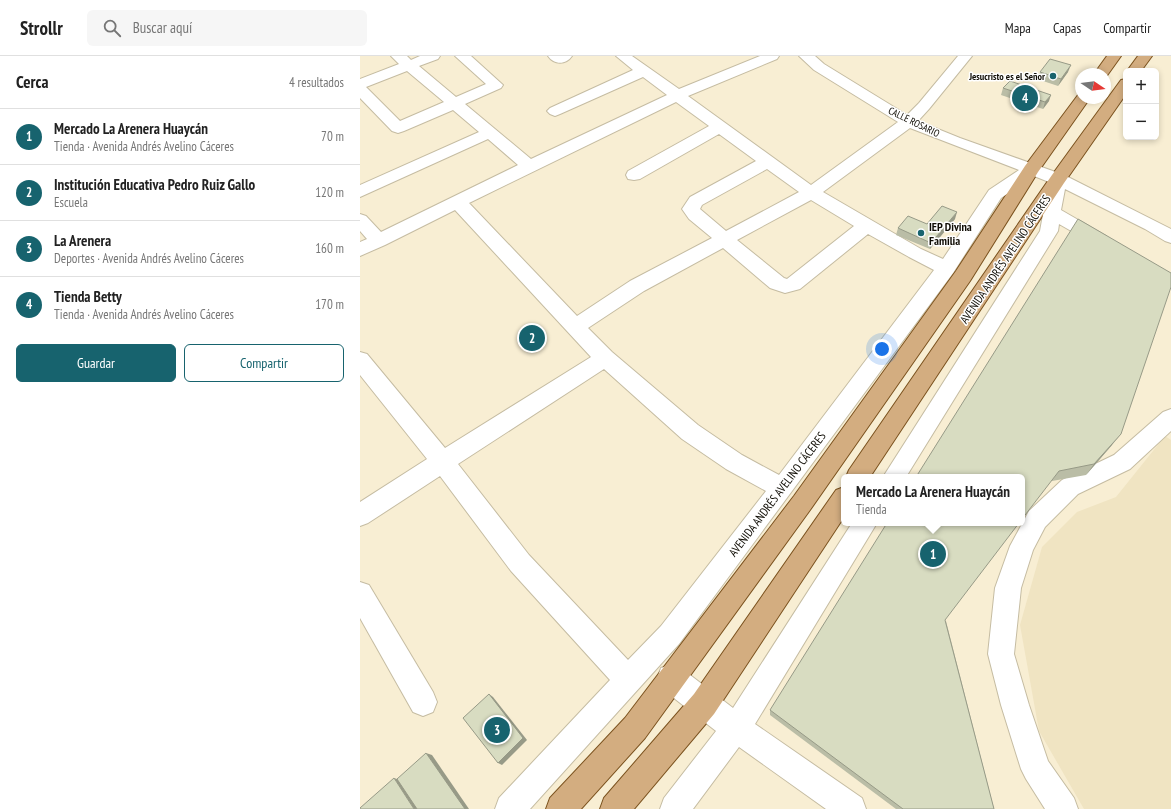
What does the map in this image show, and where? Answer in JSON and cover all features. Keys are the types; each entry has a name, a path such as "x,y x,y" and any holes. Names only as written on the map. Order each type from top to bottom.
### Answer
{"main road":[{"path":"1105,68 1114,56"},
{"path":"1136,68 1143,56"},
{"name":"AVENIDA ANDRÉS AVELINO CÁCERES","path":"859,474 1058,179 1123,87"},
{"name":"AVENIDA ANDRÉS AVELINO CÁCERES","path":"561,809 635,728 802,504 963,276 1031,170 1079,104"},
{"path":"615,809 704,704 841,501"}],"street":[{"path":"360,84 404,61 433,56"},
{"path":"360,88 398,128 496,85 462,56"},
{"path":"555,56 558,59 565,56"},
{"path":"623,56 811,193 915,253 946,268"},
{"path":"360,250 529,166 678,95 772,56"},
{"name":"CALLE ROSARIO","path":"806,56 832,75 908,122 1058,179"},
{"path":"576,326 637,286 811,193 908,122 924,106 959,58"},
{"path":"404,61 529,166"},
{"path":"555,111 644,71"},
{"path":"634,175 721,126"},
{"path":"360,192 489,133"},
{"path":"769,162 696,202 691,209 695,215 724,240 777,283 785,286 793,284 868,225"},
{"name":"AVENIDA ANDRÉS AVELINO CÁCERES","path":"510,809 670,635 946,268 995,194 1031,170"},
{"path":"1058,179 1151,225 1171,237"},
{"name":"AVENIDA ANDRÉS AVELINO CÁCERES","path":"896,474 1049,231 1058,179"},
{"path":"458,202 606,358 690,432 734,462 782,488"},
{"path":"1052,213 1115,248"},
{"path":"360,220 379,241"},
{"path":"360,515 442,461 535,405 606,358"},
{"path":"360,360 367,381 442,461 520,563 629,681"},
{"path":"1063,809 1036,769 1015,705 1001,654 1008,588 1022,546 1037,519 1056,499 1070,486 1122,462 1170,420"},
{"path":"674,809 736,728 864,526"},
{"path":"360,594 423,702"},
{"path":"671,678 839,806"}],"shaded area":[{"path":"1165,436 1171,440 1171,809 1084,809 1039,731 1020,625 1042,547 1077,512 1116,497"}],"building":[{"path":"1050,59 1071,65 1061,79 1040,72"},
{"path":"1010,81 1051,95 1045,102 1003,88"},
{"name":"IEP Divina Familia","path":"942,206 957,212 931,243 898,228 908,216 927,224"},
{"path":"1078,219 1171,273 1171,287 1121,434 1094,464 1059,471 1025,515 1025,474 918,474"},
{"path":"885,526 1017,526 945,620 994,809 903,809 770,710"},
{"path":"489,694 523,738 498,763 463,718"},
{"path":"426,753 465,809 417,809 397,779"},
{"path":"394,778 414,809 360,809 360,808"}],"place":[{"name":"Jesucristo es el Señor","path":"1053,76"},
{"name":"Tienda Betty","path":"1025,98"},
{"name":"IEP Divina Familia","path":"921,233"},
{"name":"Institución Educativa Pedro Ruiz Gallo","path":"532,338"},
{"name":"Mercado La Arenera Huaycán","path":"933,554"},
{"name":"La Arenera","path":"497,730"}]}
